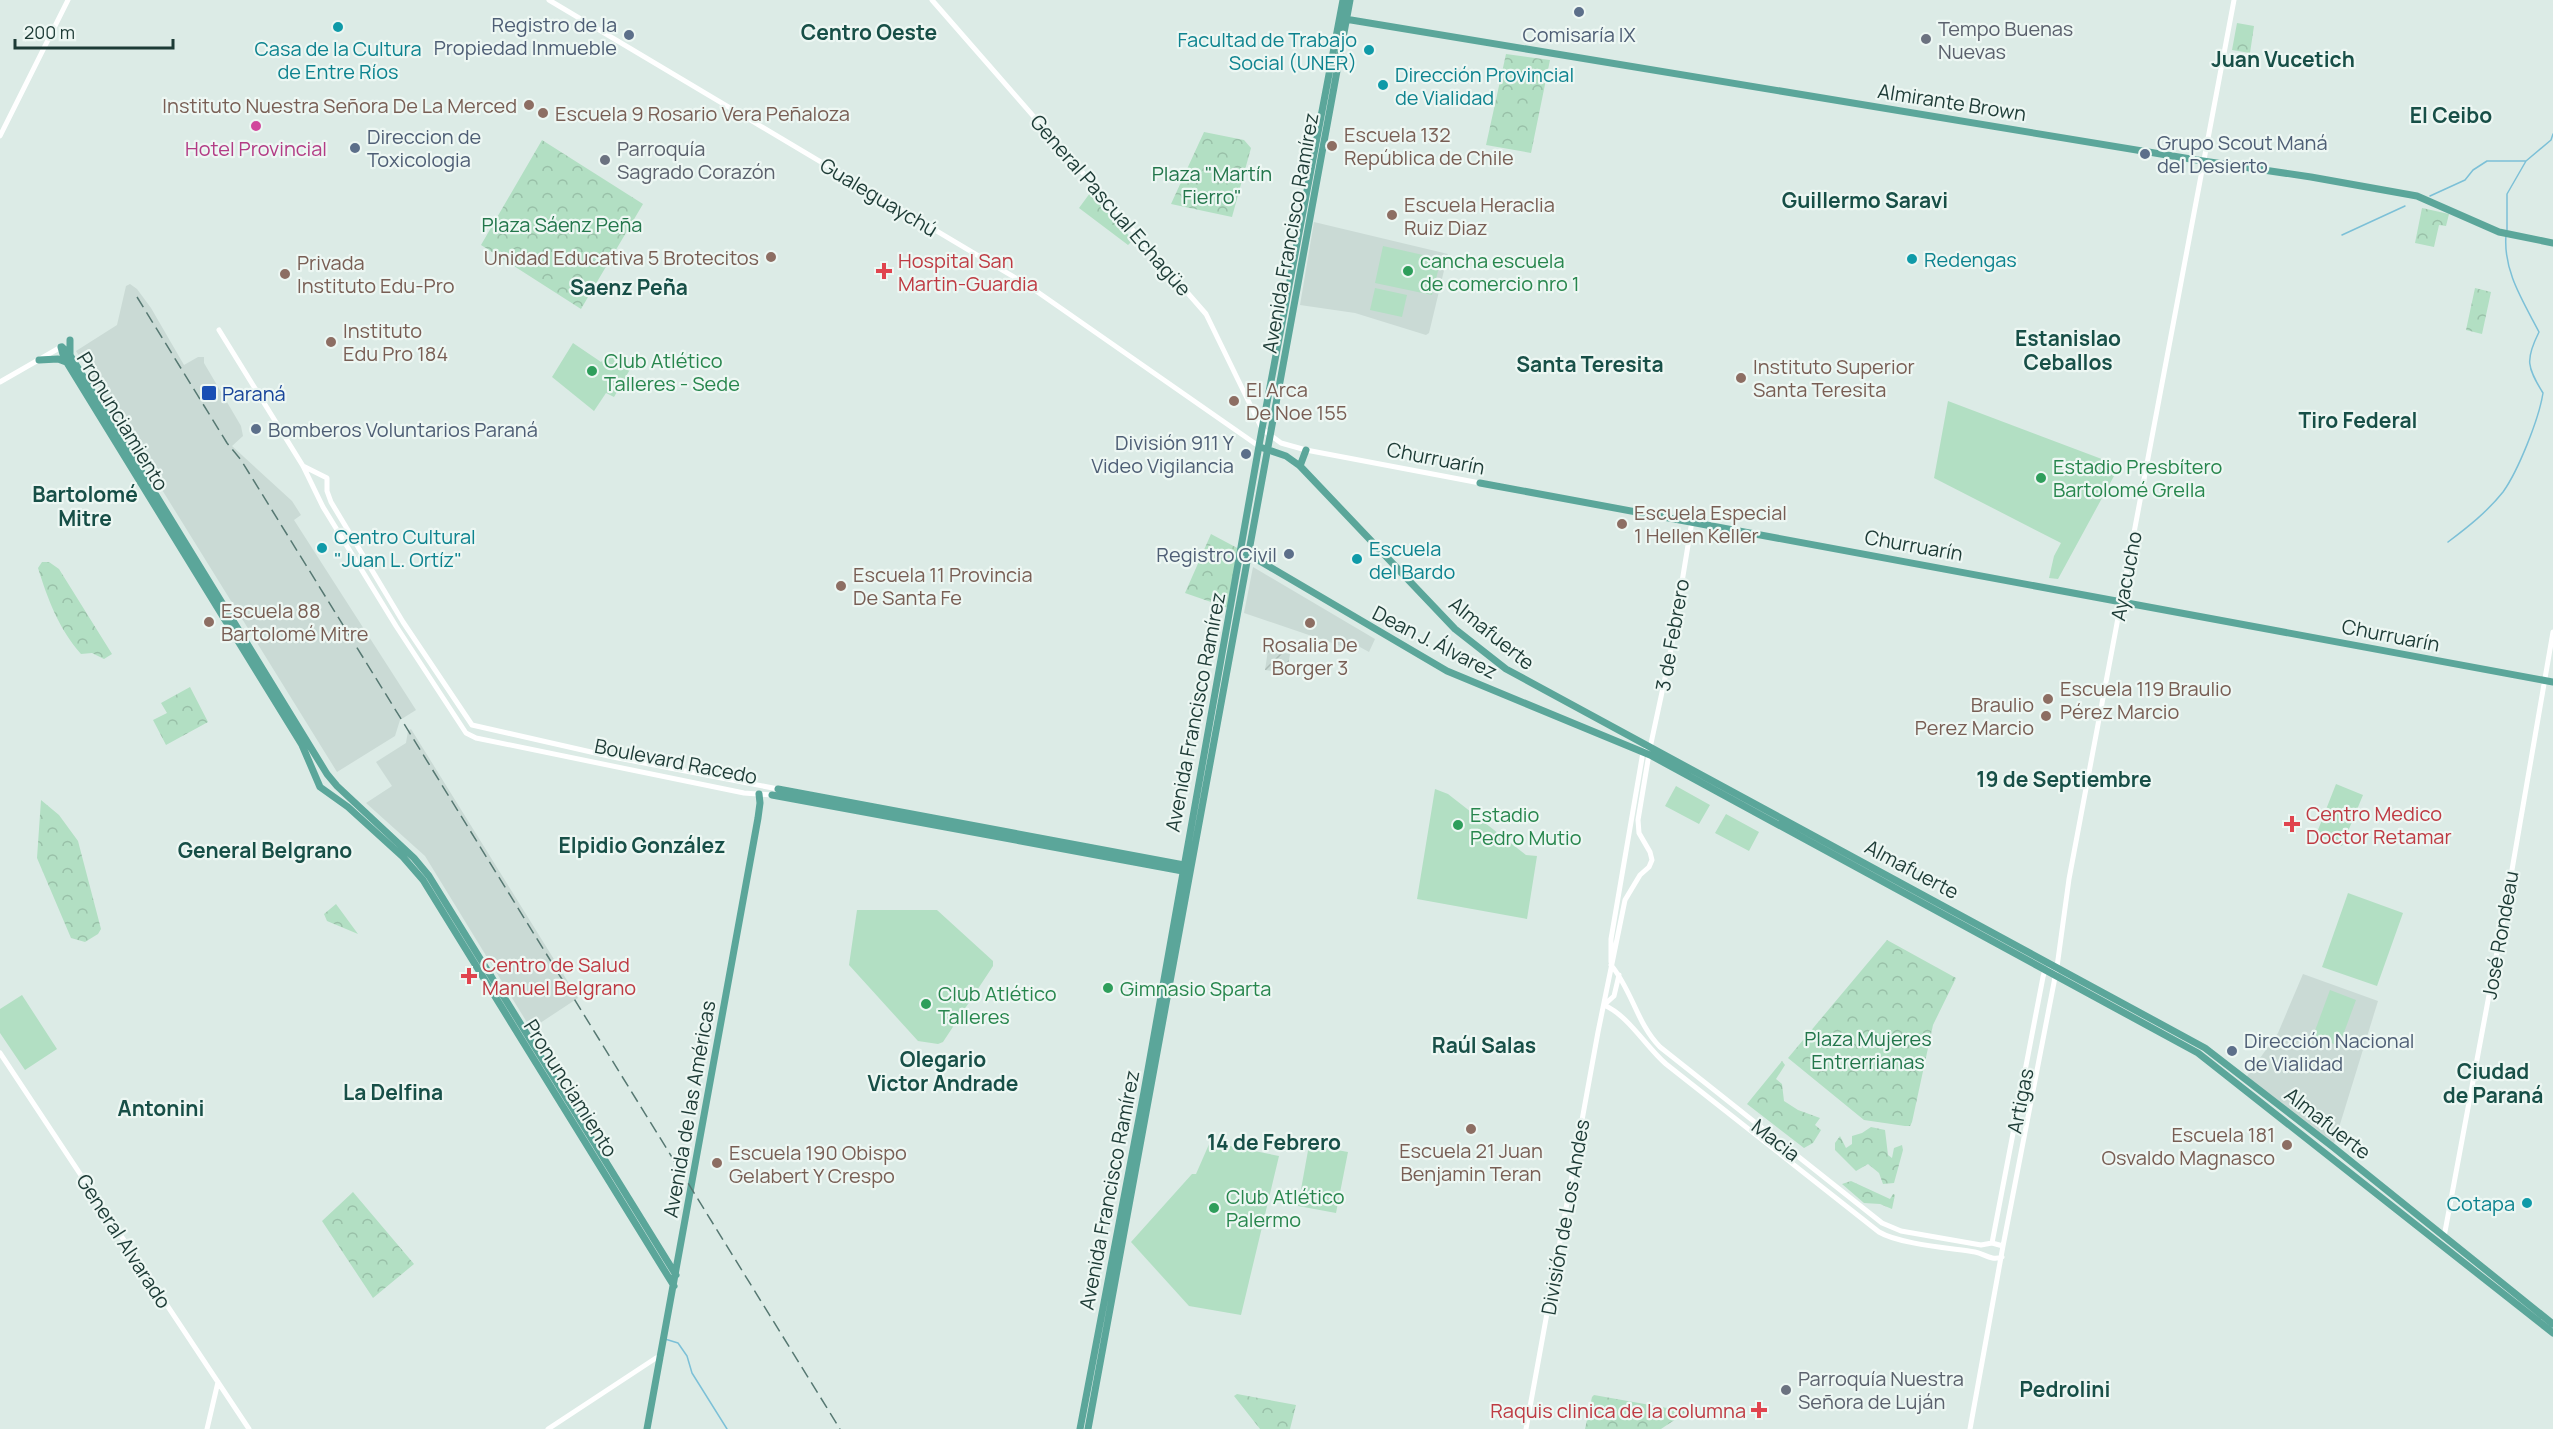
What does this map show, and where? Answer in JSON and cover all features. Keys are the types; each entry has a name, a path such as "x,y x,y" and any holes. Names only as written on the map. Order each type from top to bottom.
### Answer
{"main road":[{"name":"Avenida Francisco Ramírez","path":"1263,448 1270,437 1343,18 1343,0"},
{"name":"Avenida Francisco Ramírez","path":"1088,1429 1263,448 1262,429 1343,18 1350,0"},
{"name":"Almirante Brown","path":"1343,18 2417,196 2499,232 2553,243"},
{"path":"70,340 70,355"},
{"name":"Pronunciamiento","path":"61,347 70,355 327,774 414,858 429,876 676,1275"},
{"name":"Pronunciamiento","path":"61,347 68,364 302,745 317,784 348,807 403,857 423,880 674,1286"},
{"path":"39,360 58,359 68,364"},
{"name":"Almafuerte","path":"1263,448 1286,456 1300,466 1461,634 1522,680 1648,752 2045,970 2056,971 2206,1058 2553,1333"},
{"path":"1300,466 1306,450"},
{"name":"Churruarín","path":"1480,483 2553,682"},
{"name":"Dean J. Álvarez","path":"1244,552 1447,671 1648,752"},
{"name":"Almafuerte","path":"1648,752 2056,971 2205,1048 2553,1324"},
{"name":"Boulevard Racedo","path":"778,789 1187,869"},
{"name":"Avenida de las Américas","path":"647,1429 689,1206 760,803 759,794"},
{"name":"Boulevard Racedo","path":"772,795 1187,869"},
{"name":"Avenida Francisco Ramírez","path":"1080,1429 1187,869"},
{"path":"662,1253 679,1256"}],"street":[{"path":"0,136 68,0"},
{"name":"Gualeguaychú","path":"549,0 1029,286 1263,448"},
{"name":"General Pascual Echagüe","path":"932,0 1206,314 1262,429 1270,437"},
{"name":"Ayacucho","path":"2056,971 2069,879 2234,0"},
{"name":"Boulevard Racedo","path":"219,330 303,466 323,507 402,635 442,699 470,735 772,795"},
{"path":"0,374 3,380 61,347"},
{"name":"Churruarín","path":"1270,437 1281,443 1306,450 1480,483"},
{"path":"303,466 320,474"},
{"path":"312,483 314,477 320,474"},
{"name":"Boulevard Racedo","path":"320,474 327,478 331,502 403,622 472,725 613,757 778,789"},
{"path":"316,489 327,486"},
{"name":"3 de Febrero","path":"1648,752 1670,655 1692,521"},
{"name":"José Rondeau","path":"2444,1237 2509,888 2553,632"},
{"name":"División de Los Andes","path":"1611,965 1611,939 1648,752"},
{"name":"División de Los Andes","path":"1526,1429 1611,965 1618,944 1625,900 1640,875 1652,861 1638,825 1648,752"},
{"path":"757,785 759,794"},
{"path":"760,803 778,789"},
{"name":"Macia","path":"1611,965 1632,996 1642,1024 1660,1047 1882,1223 1901,1231 1981,1245 2003,1246"},
{"name":"Artigas","path":"1986,1256 2045,970"},
{"name":"Artigas","path":"2002,1257 2056,971"},
{"name":"División de Los Andes","path":"1604,1005 1614,996 1619,975"},
{"name":"Macia","path":"1604,1005 1616,1012 1652,1052 1884,1235 1980,1253 1995,1259 2002,1257"},
{"name":"General Alvarado","path":"0,1053 249,1429"},
{"path":"1970,1429 2002,1257"},
{"path":"548,1429 656,1358 661,1357"},
{"path":"207,1429 218,1382"}],"shaded area":[{"path":"1314,222 1448,254 1429,333 1426,335 1355,313 1300,305"},
{"path":"130,284 137,289 151,308 184,365 198,357 204,357 204,363 241,426 243,436 232,446 292,501 301,515 294,520 416,710 400,720 395,736 337,772 76,351 117,325 126,286"},
{"path":"1253,567 1375,639 1369,652 1349,641 1347,648 1244,613"},
{"path":"1268,650 1290,654 1287,673 1265,670"},
{"path":"411,729 578,998 531,1029 425,856 366,803 392,786 376,762 406,743 408,731"},
{"path":"2303,974 2378,1001 2333,1147 2245,1079 2278,1033"}],"green space":[{"path":"2237,23 2254,26 2250,53 2232,50"},
{"path":"1506,54 1550,60 1531,153 1486,145"},
{"name":"Plaza \"Martín Fierro\"","path":"1204,132 1244,140 1251,148 1232,217 1171,204"},
{"name":"Plaza Sáenz Peña","path":"542,140 643,204 581,309 481,245"},
{"path":"1090,193 1133,240 1128,245 1079,208"},
{"path":"2422,208 2449,214 2446,226 2439,225 2434,247 2415,243"},
{"name":"cancha escuela de comercio nro 1","path":"1383,246 1441,259 1432,295 1375,283"},
{"path":"1375,288 1407,295 1402,317 1370,310"},
{"path":"2475,288 2491,292 2482,334 2466,330"},
{"name":"Club Atlético Talleres - Sede","path":"573,343 601,362 609,354 632,366 614,397 606,393 594,411 552,377"},
{"path":"1948,401 2107,461 2104,471 2114,476 2058,579 2049,578 2054,556 2061,543 1934,478"},
{"path":"1211,534 1241,550 1231,609 1185,593"},
{"path":"42,562 49,562 59,569 112,654 104,659 92,653 81,654 73,644 60,624 46,591 38,568"},
{"path":"190,687 208,722 166,745 153,720 167,713 161,703"},
{"path":"2336,784 2363,795 2342,846 2316,835"},
{"path":"1676,786 1710,805 1699,824 1665,806"},
{"name":"Estadio Pedro Mutio","path":"1435,789 1448,794 1526,855 1537,856 1527,919 1417,899"},
{"path":"41,800 59,815 78,841 101,929 98,934 85,942 71,938 37,858"},
{"path":"1726,814 1759,832 1749,851 1715,833"},
{"path":"2348,893 2403,913 2377,986 2322,967"},
{"path":"336,904 358,934 327,921 324,914"},
{"name":"Club Atlético Talleres","path":"857,910 937,910 993,961 993,966 943,1042 938,1044 918,1041 849,965"},
{"name":"Plaza Mujeres Entrerrianas","path":"1887,940 1956,978 1933,1025 1910,1126 1864,1120 1788,1058"},
{"path":"2330,990 2356,1000 2339,1046 2313,1036"},
{"path":"22,995 57,1049 25,1070 0,1033 0,1009"},
{"path":"1782,1061 1785,1065 1776,1079 1782,1084 1784,1101 1798,1110 1820,1118 1815,1125 1821,1130 1813,1143 1804,1148 1747,1104"},
{"path":"1871,1127 1885,1130 1888,1155 1892,1158 1894,1148 1902,1145 1903,1150 1894,1183 1883,1184 1879,1173 1868,1164 1856,1171 1835,1150 1835,1143 1840,1136 1846,1148 1852,1144 1852,1136"},
{"name":"Club Atlético Palermo","path":"1210,1142 1279,1156 1241,1315 1189,1306 1131,1242 1192,1174 1196,1174"},
{"path":"1309,1145 1348,1152 1336,1213 1298,1206"},
{"path":"1851,1181 1890,1199 1893,1194 1895,1195 1892,1209 1880,1204 1864,1203 1842,1184"},
{"path":"353,1192 414,1264 373,1298 322,1221"},
{"path":"1237,1394 1296,1405 1290,1429 1260,1429 1234,1396"},
{"path":"1594,1395 1685,1413 1661,1429 1585,1429"}],"waterway":[{"path":"2507,230 2507,194 2526,161 2551,140 2553,134"},
{"path":"2430,196 2465,180 2473,170 2487,161 2526,161"},
{"path":"2342,235 2405,206"},
{"path":"2448,542 2477,519 2503,492 2527,444 2543,393 2531,370 2530,363 2531,350 2539,332 2515,285 2508,261 2506,235"},
{"path":"665,1339 678,1343 687,1356 692,1373 727,1429"}],"railway":[{"path":"137,297 227,443 241,460 840,1429"}],"place":[{"name":"Comisaría IX","path":"1579,12"},
{"name":"Casa de la Cultura de Entre Ríos","path":"338,27"},
{"name":"Registro de la Propiedad Inmueble","path":"629,35"},
{"name":"Tempo Buenas Nuevas","path":"1926,39"},
{"name":"Facultad de Trabajo Social (UNER)","path":"1369,50"},
{"name":"Dirección Provincial de Vialidad","path":"1383,85"},
{"name":"Instituto Nuestra Señora De La Merced","path":"529,105"},
{"name":"Escuela 9 Rosario Vera Peñaloza","path":"543,113"},
{"name":"Hotel Provincial","path":"256,126"},
{"name":"Escuela 132 República de Chile","path":"1332,146"},
{"name":"Direccion de Toxicologia","path":"355,148"},
{"name":"Grupo Scout Maná del Desierto","path":"2145,154"},
{"name":"Parroquía Sagrado Corazón","path":"605,160"},
{"name":"Escuela Heraclia Ruiz Diaz","path":"1392,215"},
{"name":"Unidad Educativa 5 Brotecitos","path":"771,257"},
{"name":"Redengas","path":"1912,259"},
{"name":"Hospital San Martin-Guardia","path":"884,271"},
{"name":"cancha escuela de comercio nro 1","path":"1408,271"},
{"name":"Privada Instituto Edu-Pro","path":"285,274"},
{"name":"Instituto Edu Pro 184","path":"331,342"},
{"name":"Club Atlético Talleres - Sede","path":"592,371"},
{"name":"Instituto Superior Santa Teresita","path":"1741,378"},
{"name":"Paraná","path":"209,393"},
{"name":"El Arca De Noe 155","path":"1234,401"},
{"name":"Bomberos Voluntarios Paraná","path":"256,429"},
{"name":"División 911 Y Video Vigilancia","path":"1246,454"},
{"name":"Estadio Presbítero Bartolomé Grella","path":"2041,478"},
{"name":"Escuela Especial 1 Hellen Keller","path":"1622,524"},
{"name":"Centro Cultural \"Juan L. Ortíz\"","path":"322,548"},
{"name":"Registro Civil","path":"1289,554"},
{"name":"Escuela del Bardo","path":"1357,559"},
{"name":"Escuela 11 Provincia De Santa Fe","path":"841,586"},
{"name":"Escuela 88 Bartolomé Mitre","path":"209,622"},
{"name":"Rosalia De Borger 3","path":"1310,623"},
{"name":"Escuela 119 Braulio Pérez Marcio","path":"2048,699"},
{"name":"Braulio Perez Marcio","path":"2046,716"},
{"name":"Centro Medico Doctor Retamar","path":"2292,824"},
{"name":"Estadio Pedro Mutio","path":"1458,825"},
{"name":"Centro de Salud Manuel Belgrano","path":"469,976"},
{"name":"Gimnasio Sparta","path":"1108,988"},
{"name":"Club Atlético Talleres","path":"926,1004"},
{"name":"Dirección Nacional de Vialidad","path":"2232,1051"},
{"name":"Escuela 21 Juan Benjamin Teran","path":"1471,1129"},
{"name":"Escuela 181 Osvaldo Magnasco","path":"2287,1145"},
{"name":"Escuela 190 Obispo Gelabert Y Crespo","path":"717,1163"},
{"name":"Cotapa","path":"2527,1203"},
{"name":"Club Atlético Palermo","path":"1214,1208"},
{"name":"Parroquía Nuestra Señora de Luján","path":"1786,1390"},
{"name":"Raquis clinica de la columna","path":"1759,1410"}],"district":[{"name":"Centro Oeste","path":"869,32"},
{"name":"Juan Vucetich","path":"2283,59"},
{"name":"El Ceibo","path":"2451,115"},
{"name":"Guillermo Saravi","path":"1865,200"},
{"name":"Saenz Peña","path":"629,287"},
{"name":"Estanislao Ceballos","path":"2068,350"},
{"name":"Santa Teresita","path":"1590,364"},
{"name":"Tiro Federal","path":"2358,420"},
{"name":"Bartolomé Mitre","path":"85,506"},
{"name":"19 de Septiembre","path":"2064,779"},
{"name":"Elpidio González","path":"642,845"},
{"name":"General Belgrano","path":"265,850"},
{"name":"Raúl Salas","path":"1484,1045"},
{"name":"Olegario Victor Andrade","path":"943,1071"},
{"name":"Ciudad de Paraná","path":"2493,1083"},
{"name":"La Delfina","path":"393,1092"},
{"name":"Antonini","path":"161,1108"},
{"name":"14 de Febrero","path":"1274,1142"},
{"name":"Pedrolini","path":"2065,1389"}]}
